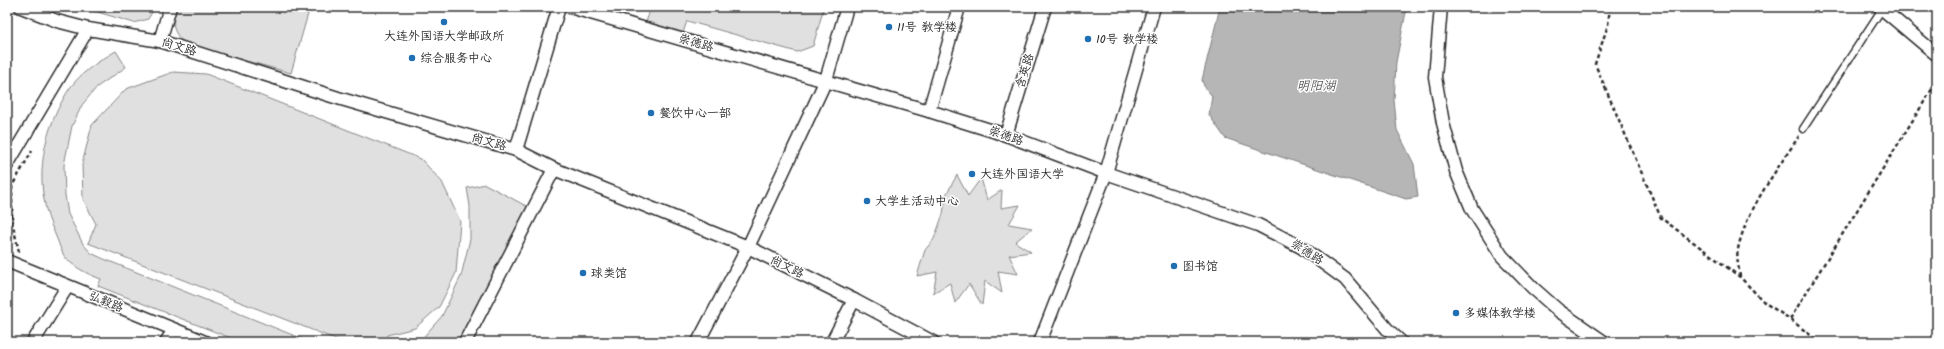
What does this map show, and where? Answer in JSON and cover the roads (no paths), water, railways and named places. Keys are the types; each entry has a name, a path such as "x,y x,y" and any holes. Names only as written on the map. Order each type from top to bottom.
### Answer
{"street":[{"name":"尚文路","path":"21,7 88,29 160,41 338,98 516,150 554,169 748,247 854,300 927,341"},
{"path":"160,41 170,7"},
{"path":"516,150 559,7"},
{"name":"崇德路","path":"570,7 826,80 1006,135 1106,173 1258,225 1301,247 1345,279 1388,330 1401,342"},
{"path":"698,342 748,247 826,80 847,7"},
{"path":"929,111 959,7"},
{"name":"含英路","path":"1006,135 1044,7"},
{"path":"1040,342 1106,173 1154,7"},
{"path":"1441,7 1435,77 1443,123 1456,171 1472,209 1502,256 1533,288 1559,311 1604,342"},
{"path":"1881,8 1937,55"},
{"path":"7,165 88,29"},
{"path":"464,342 554,169"},
{"name":"弘毅路","path":"7,261 67,287 205,342"},
{"path":"33,342 67,287"},
{"path":"832,342 854,300"},
{"path":"166,342 174,330"}],"lane":[{"path":"1804,129 1881,8"}],"water":[{"name":"明阳湖","path":"1220,7 1407,7 1396,62 1394,100 1397,130 1414,164 1418,197 1406,199 1225,138 1209,115 1212,96 1204,86 1202,80"}],"place":[{"name":"大连外国语大学邮政所","path":"444,22"},
{"name":"11号 教学楼","path":"889,27"},
{"name":"10号 教学楼","path":"1088,39"},
{"name":"综合服务中心","path":"412,58"},
{"name":"餐饮中心一部","path":"651,113"},
{"name":"大连外国语大学","path":"972,174"},
{"name":"大学生活动中心","path":"867,201"},
{"name":"图书馆","path":"1174,266"},
{"name":"球类馆","path":"583,273"},
{"name":"多媒体教学楼","path":"1456,313"}]}
